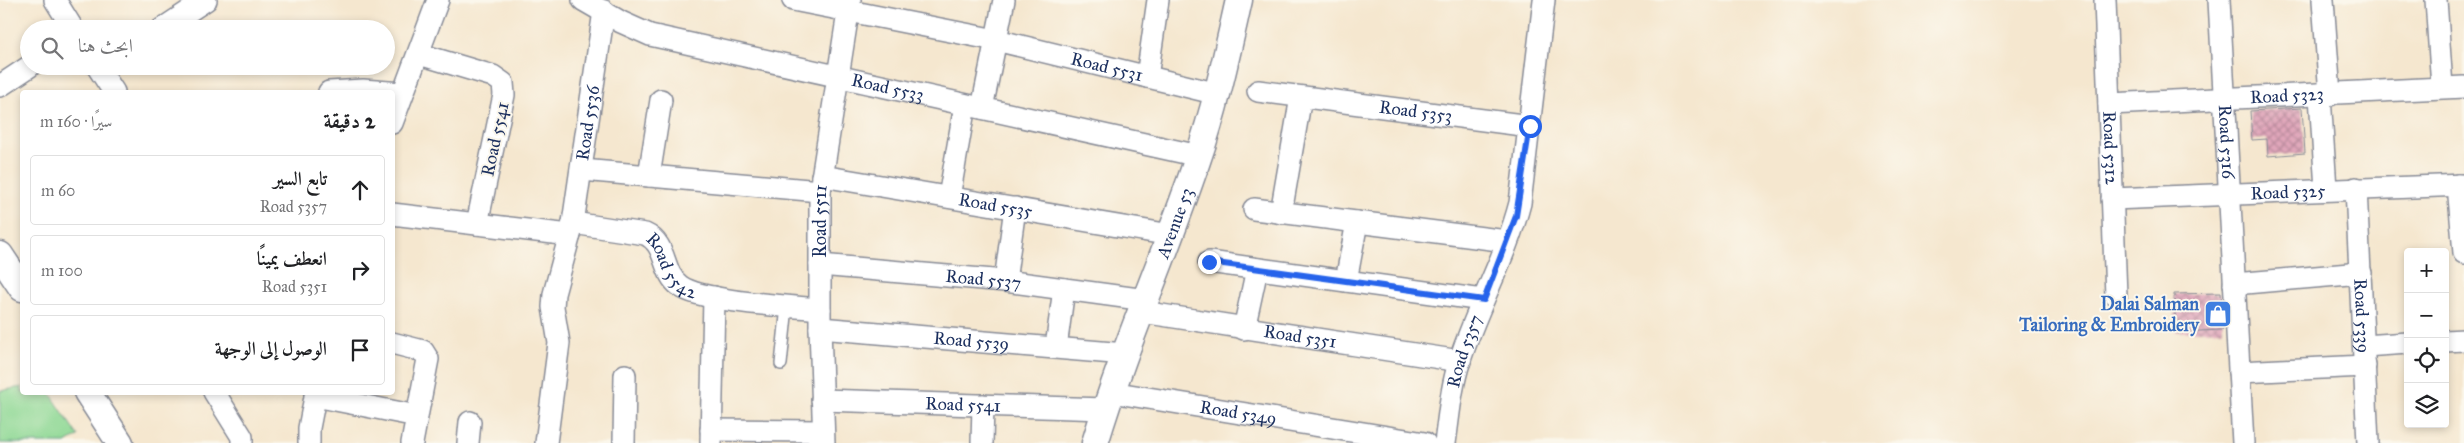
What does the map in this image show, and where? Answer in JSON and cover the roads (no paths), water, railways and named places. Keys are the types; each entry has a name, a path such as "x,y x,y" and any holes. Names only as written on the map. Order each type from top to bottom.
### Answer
{"street":[{"path":"55,0 67,20"},
{"path":"176,20 206,0"},
{"path":"395,114 438,0"},
{"name":"Road 5533","path":"583,0 621,22 650,35 1199,156"},
{"name":"Road 5531","path":"794,0 849,6 1218,94"},
{"path":"949,197 973,107 996,40 1004,0"},
{"path":"1147,77 1158,0"},
{"name":"Avenue 53","path":"1095,443 1108,400 1199,156 1218,94 1239,0"},
{"name":"Road 5357","path":"1445,443 1451,400 1460,361 1520,203 1544,0"},
{"name":"Road 5312","path":"2105,0 2116,296"},
{"name":"Road 5316","path":"2218,0 2243,443"},
{"path":"2323,0 2326,189"},
{"path":"2436,0 2442,87"},
{"name":"Road 5511","path":"823,437 820,319 821,183 849,6"},
{"name":"Road 5536","path":"546,443 559,342 553,307 554,294 572,229 604,11"},
{"name":"Road 5541","path":"419,54 493,76 503,83 504,95 477,224"},
{"path":"0,86 20,73"},
{"path":"105,75 113,90"},
{"name":"Road 5323","path":"2109,104 2224,100 2464,87"},
{"name":"Road 5353","path":"1258,91 1530,126"},
{"path":"395,92 402,93"},
{"path":"1281,213 1301,97"},
{"path":"649,176 661,100"},
{"name":"Road 5535","path":"582,170 649,176 821,183 949,197 1171,235"},
{"path":"2461,185 2464,253"},
{"name":"Road 5325","path":"2112,199 2461,185"},
{"name":"Road 5339","path":"2356,188 2368,443"},
{"path":"1005,281 1015,208"},
{"path":"1254,209 1507,241"},
{"path":"395,214 477,224 572,229"},
{"path":"1346,281 1357,222"},
{"name":"Road 5542","path":"572,229 645,234 659,244 671,276 679,286 714,297 787,306 820,319"},
{"path":"0,254 20,281"},
{"path":"1209,262 1484,300"},
{"name":"Road 5537","path":"820,266 1005,281 1064,289 1144,306"},
{"path":"1244,329 1257,269"},
{"path":"2234,284 2361,273"},
{"path":"1056,347 1064,289"},
{"name":"Road 5542","path":"711,436 714,297"},
{"name":"Road 5351","path":"1144,306 1244,329 1460,361"},
{"name":"Road 5539","path":"820,319 1125,354"},
{"path":"2449,341 2464,340"},
{"path":"395,344 419,350 426,354 428,359 412,443"},
{"path":"2239,372 2364,356 2404,344"},
{"path":"624,443 626,375"},
{"path":"89,395 118,442"},
{"path":"216,395 242,437 242,443"},
{"path":"309,443 309,428 316,395"},
{"path":"321,395 417,416"},
{"name":"Road 5541","path":"822,400 983,404 1108,400"},
{"name":"Road 5349","path":"1108,400 1425,443"},
{"path":"982,443 983,404"},
{"path":"468,443 470,422"},
{"path":"711,436 823,437"}],"lane":[{"path":"781,364 787,306"}],"place":[{"name":"Dalai Salman Tailoring & Embroidery","path":"2218,314"}]}
